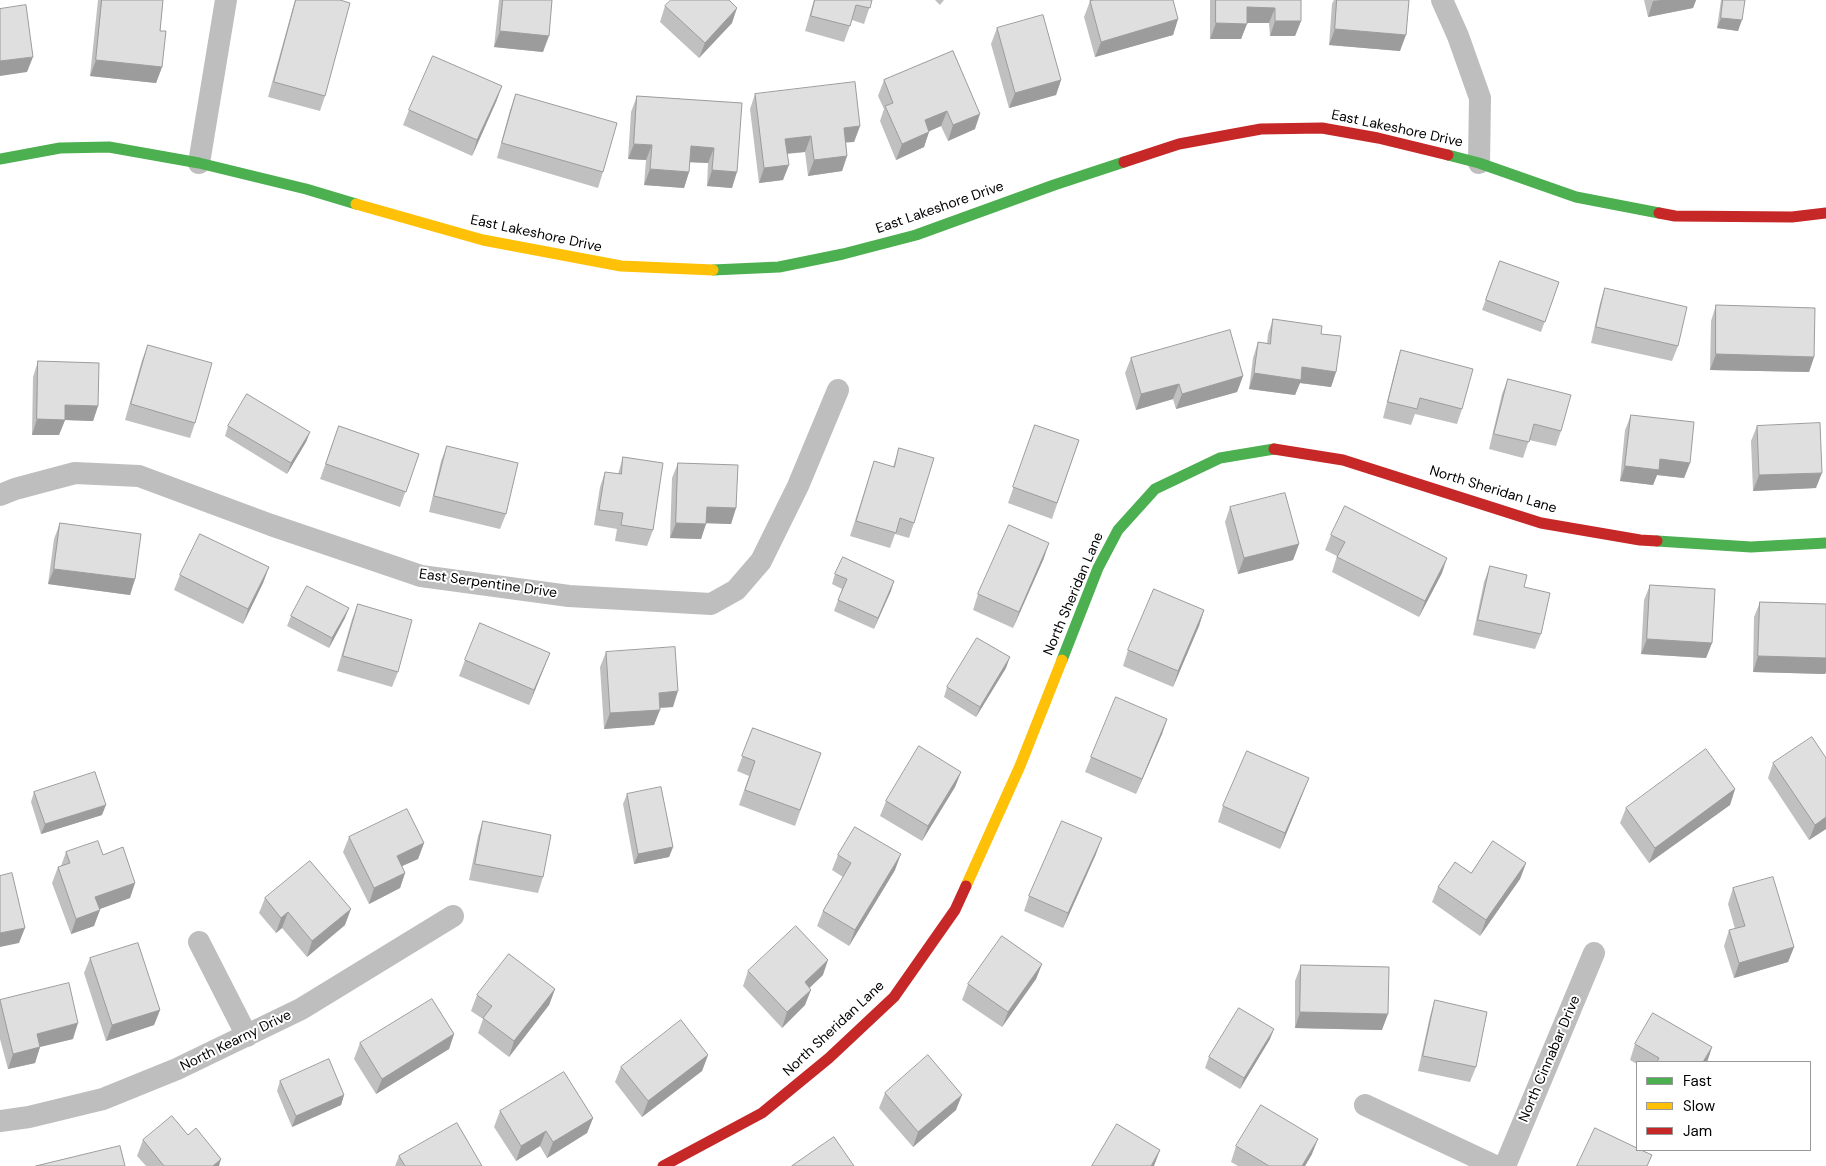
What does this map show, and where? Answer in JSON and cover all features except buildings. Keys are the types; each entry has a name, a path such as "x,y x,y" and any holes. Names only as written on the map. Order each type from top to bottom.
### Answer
{"main road":[{"name":"East Lakeshore Drive","path":"0,158 60,148 109,147 199,163 306,189 483,240 621,266 707,270 779,267 843,254 916,235 1054,184 1179,144 1260,129 1322,128 1378,138 1479,163 1576,197 1675,216 1792,217 1826,213"},
{"name":"North Sheridan Lane","path":"663,1166 762,1113 829,1058 894,997 955,910 1020,766 1098,568 1118,530 1155,489 1220,458 1272,449 1343,460 1541,523 1622,537 1640,540 1751,547 1826,543"}],"street":[{"path":"199,163 226,0"},
{"path":"1442,0 1458,36 1480,98 1479,163"},
{"name":"East Serpentine Drive","path":"0,495 15,488 75,473 139,476 271,525 421,576 569,596 711,604 736,590 761,561 798,486 838,390"},
{"name":"North Kearny Drive","path":"0,1121 29,1117 103,1099 177,1069 301,1009 453,916"},
{"path":"199,942 246,1036"},
{"name":"North Cinnabar Drive","path":"1506,1166 1594,953"},
{"path":"1365,1105 1495,1166"}],"traffic: fast":[{"path":"0,159 60,148 109,147 199,163 306,189 356,204"},
{"path":"1448,155 1479,163 1576,197 1659,213"},
{"path":"713,270 779,267 843,254 916,235 1124,162"},
{"path":"1062,660 1098,568 1118,530 1155,489 1220,458 1274,449"},
{"path":"1657,541 1751,547 1826,543"}],"traffic: slow":[{"path":"356,204 483,240 621,266 713,270"},
{"path":"966,886 1020,766 1062,660"}],"traffic: jam":[{"path":"1124,162 1179,144 1261,129 1322,128 1378,138 1448,155"},
{"path":"1659,213 1675,216 1792,217 1826,213"},
{"path":"1274,449 1343,460 1541,523 1640,540 1657,541"},
{"path":"663,1166 762,1113 829,1058 894,997 955,910 966,886"}]}
